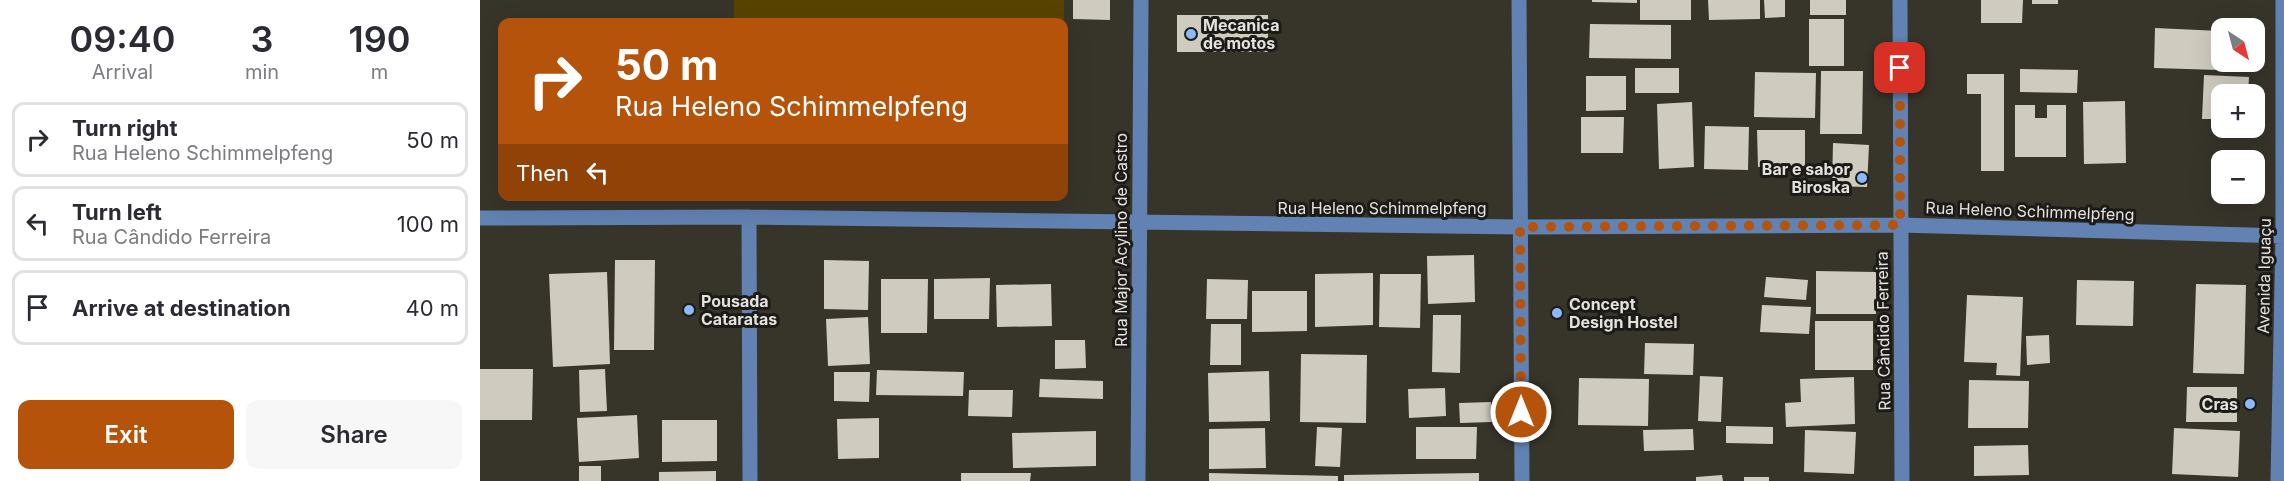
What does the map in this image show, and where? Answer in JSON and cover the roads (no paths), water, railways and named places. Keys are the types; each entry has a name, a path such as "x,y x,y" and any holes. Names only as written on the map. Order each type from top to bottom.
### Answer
{"street":[{"name":"Rua Major Acylino de Castro","path":"1138,481 1141,0"},
{"path":"1519,0 1522,481"},
{"name":"Rua Cândido Ferreira","path":"1900,0 1902,481"},
{"name":"Avenida Iguaçu","path":"2278,481 2284,236 2283,0"},
{"name":"Rua Heleno Schimmelpfeng","path":"480,218 749,217 1139,224 1520,227 1900,225 2284,236"},
{"path":"749,217 750,481"}],"place":[{"name":"Mecanica de motos","path":"1191,34"},
{"name":"Bar e sabor Biroska","path":"1862,178"},
{"name":"Pousada Cataratas","path":"689,310"},
{"name":"Concept Design Hostel","path":"1557,313"},
{"name":"Cras","path":"2250,404"}]}
